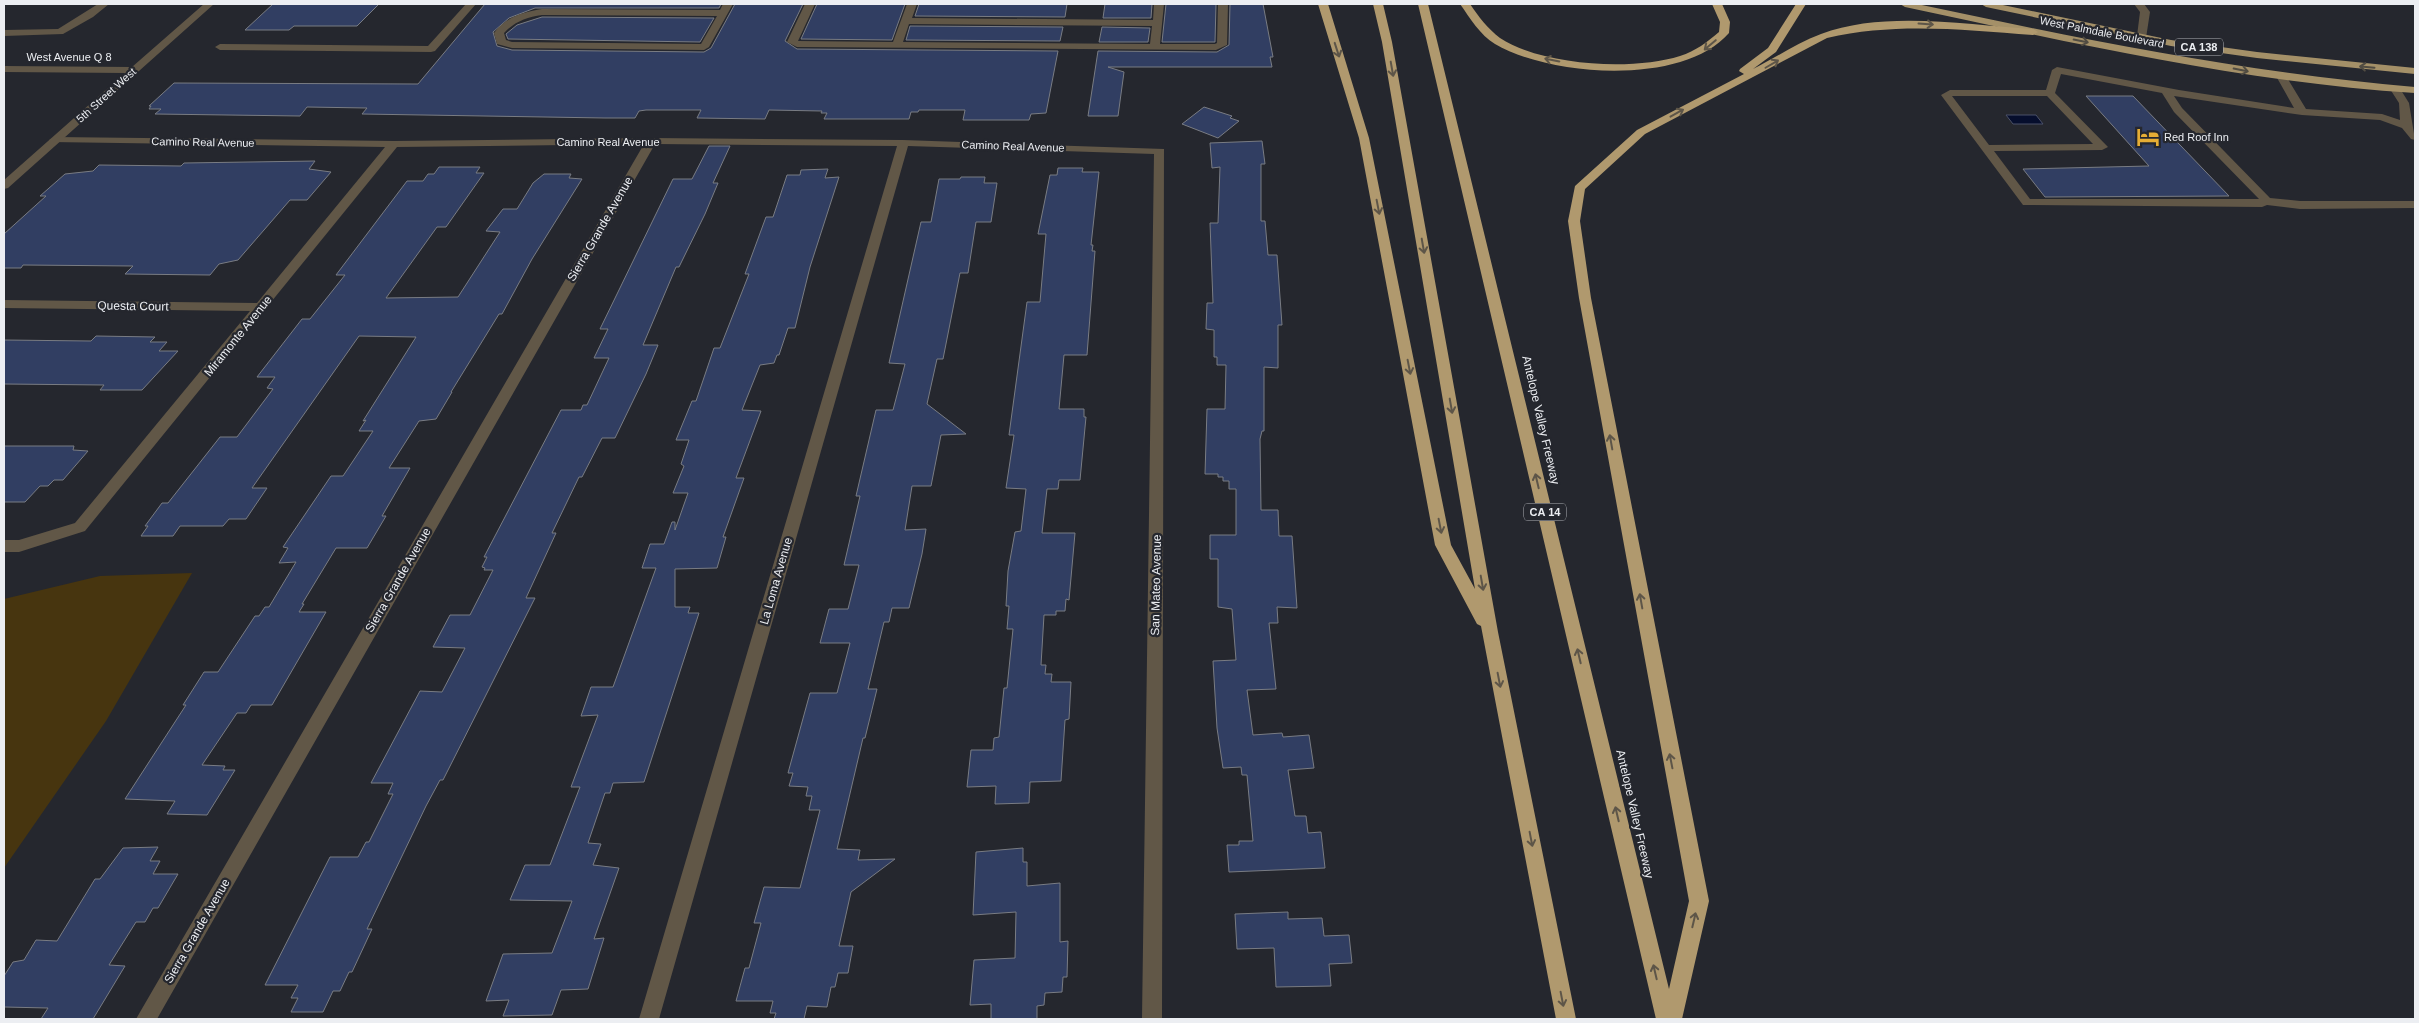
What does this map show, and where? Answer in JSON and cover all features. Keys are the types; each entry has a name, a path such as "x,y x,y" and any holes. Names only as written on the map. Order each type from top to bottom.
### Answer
{"highway":[{"path":"1323,4 1364,138 1443,545 1490,632"},
{"path":"1378,4 1387,42 1490,632 1566,1019"},
{"name":"Antelope Valley Freeway","path":"1423,4 1666,1019"},
{"path":"1465,4 1476,21 1499,41 1538,57 1590,67 1642,66 1677,59 1702,51 1724,33 1725,22 1717,4"},
{"path":"1712,94 1772,50 1801,4"},
{"name":"West Palmdale Boulevard","path":"1905,4 2033,32 2281,76 2415,90"},
{"name":"West Palmdale Boulevard","path":"1986,4 2142,36 2257,55 2415,71"},
{"path":"1672,1019 1699,902 1588,317 1574,221 1579,188 1641,132 1712,94 1753,75 1824,36 1852,28 1882,24 1921,23 2033,32"}],"street":[{"path":"4,34 60,32 90,15 104,4"},
{"name":"5th Street West","path":"4,186 209,4"},
{"path":"220,47 431,50 471,4"},
{"path":"722,13 542,12 523,15 508,22 499,34 500,42 512,45 704,46 728,4"},
{"path":"810,4 792,42 797,44 1216,48 1222,45 1223,4"},
{"path":"897,44 912,4"},
{"path":"1155,47 1159,4"},
{"path":"2139,4 2145,12 2142,36"},
{"path":"905,21 1157,23"},
{"name":"West Avenue Q 8","path":"4,69 135,70"},
{"path":"2050,93 2057,70 2233,104 2302,112 2382,117 2406,126 2415,137"},
{"path":"2281,76 2302,112"},
{"path":"2395,89 2410,115 2406,126"},
{"path":"2166,91 2178,110 2264,196 2265,200"},
{"path":"1984,148 2102,147 2050,93 1950,93 1946,95 1984,148 2027,203 2262,203 2265,200 2300,205 2415,205"},
{"name":"Camino Real Avenue","path":"55,140 394,144 651,141 903,143 1160,151"},
{"name":"Sierra Grande Avenue","path":"146,1019 651,141"},
{"name":"La Loma Avenue","path":"649,1019 903,143"},
{"name":"Miramonte Avenue","path":"4,546 19,546 80,527 394,144"},
{"name":"San Mateo Avenue","path":"1152,1019 1160,151"},
{"name":"Questa Court","path":"4,304 262,307"}],"shaded area":[{"path":"192,573 106,721 4,868 4,599 100,576"}],"water":[{"path":"2006,115 2036,115 2043,124 2013,124"}],"building":[{"path":"273,4 379,4 357,26 294,26 289,30 245,30"},
{"path":"485,4 721,4 719,8 535,8 509,18 493,32 497,46 512,50 704,52 711,48 735,4 803,4 785,41 797,49 1058,51 1046,113 1031,114 1029,120 963,120 965,110 919,110 918,112 911,112 909,119 824,119 827,113 821,113 822,111 769,110 765,119 697,118 701,110 646,110 639,111 635,118 605,118 362,114 367,108 307,107 300,116 155,114 161,109 149,109 151,106 149,106 174,83 418,84"},
{"path":"817,4 905,4 892,40 801,39"},
{"path":"919,4 1067,4 1065,17 915,16"},
{"path":"1105,4 1152,4 1151,18 1103,18"},
{"path":"1166,4 1216,4 1215,42 1162,42"},
{"path":"1230,4 1263,4 1273,57 1270,57 1272,67 1108,67 1124,72 1118,116 1088,116 1098,51 1217,52 1229,45"},
{"path":"542,17 714,18 700,42 508,39 506,34 517,25"},
{"path":"910,26 1063,27 1060,41 906,40"},
{"path":"1102,27 1150,28 1148,42 1099,42"},
{"name":"Red Roof Inn","path":"2086,96 2133,96 2229,196 2045,197 2023,169 2149,166"},
{"path":"1204,107 1232,116 1230,118 1239,121 1218,138 1182,124"},
{"path":"1262,141 1265,164 1261,164 1261,221 1265,221 1268,255 1277,255 1282,325 1278,325 1278,368 1264,367 1264,431 1262,431 1260,439 1261,510 1278,510 1279,536 1292,536 1297,608 1277,607 1278,623 1269,623 1276,689 1247,690 1253,735 1282,733 1283,737 1309,735 1314,768 1288,770 1295,816 1306,816 1308,833 1321,832 1325,868 1229,872 1227,845 1239,845 1239,841 1253,841 1247,775 1242,775 1241,767 1223,768 1217,728 1213,661 1236,660 1232,609 1218,607 1218,559 1210,559 1210,535 1236,535 1236,489 1229,489 1229,481 1223,481 1223,477 1218,477 1218,474 1205,474 1207,409 1225,409 1226,365 1217,365 1217,357 1214,357 1214,330 1206,329 1207,303 1213,303 1210,223 1218,223 1220,167 1212,168 1210,143"},
{"path":"709,146 730,146 713,183 718,183 705,214 679,267 676,267 643,345 658,345 646,374 615,438 602,438 582,477 579,477 552,533 556,533 526,598 535,598 443,780 440,780 426,806 367,929 372,929 352,972 349,972 340,991 333,991 323,1012 291,1012 298,998 291,998 298,985 265,985 330,857 358,857 366,842 369,842 393,794 388,794 393,783 371,783 420,691 442,692 465,648 433,647 450,615 470,615 493,570 484,570 485,568 482,567 487,557 484,557 561,410 581,410 583,405 587,405 609,358 594,358 608,329 600,329 673,179 692,179"},
{"path":"315,161 309,169 331,172 307,200 290,200 238,260 219,264 210,275 125,274 133,266 23,265 21,268 4,268 4,234 46,196 40,196 65,174 93,171 99,165 181,166 184,163"},
{"path":"439,167 480,167 476,173 484,173 446,227 437,227 386,298 458,297 500,232 486,231 503,209 517,209 533,183 544,174 571,174 569,178 582,179 532,259 502,314 499,314 436,419 419,421 389,468 410,468 382,516 386,516 367,548 336,548 302,604 304,604 299,612 326,612 272,705 251,705 246,713 237,713 202,765 225,766 223,770 235,770 207,815 167,814 175,801 125,799 186,705 183,705 204,672 218,672 255,616 259,616 265,607 269,607 296,562 279,563 288,548 283,547 331,476 343,476 373,431 359,431 366,420 363,421 416,337 359,336 252,488 267,488 246,519 229,519 223,526 180,526 173,536 141,536 148,526 145,526 162,503 168,503 220,437 237,437 273,389 267,388 275,377 257,377 302,319 310,319 345,275 336,275 407,181 423,181 428,174 434,174"},
{"path":"1058,168 1083,168 1082,172 1099,172 1091,245 1093,245 1092,251 1095,251 1087,355 1064,355 1059,409 1084,409 1084,417 1086,417 1080,480 1059,480 1058,489 1047,489 1042,533 1075,533 1069,600 1066,599 1065,611 1056,611 1056,615 1044,615 1041,665 1046,665 1045,674 1052,674 1051,682 1071,682 1069,719 1065,720 1061,781 1030,782 1029,803 995,804 996,786 967,787 971,750 993,750 994,738 999,737 1004,688 1007,688 1013,629 1007,629 1009,606 1006,606 1008,571 1015,532 1021,531 1026,489 1006,488 1014,435 1009,435 1027,302 1040,302 1046,234 1038,234 1050,175 1057,175"},
{"path":"828,169 825,178 839,177 810,267 795,328 788,328 779,355 777,355 774,363 760,365 742,410 761,411 736,478 744,478 723,537 726,537 717,568 675,569 675,607 690,607 688,613 699,613 644,782 613,783 610,793 605,793 588,843 601,844 593,865 619,868 594,939 604,938 588,989 561,990 552,1015 503,1016 509,1000 486,1001 503,954 552,953 572,901 510,900 525,865 550,865 580,787 571,787 598,715 581,716 591,687 613,687 656,568 642,568 650,544 664,544 672,522 675,522 675,530 688,493 673,493 684,466 681,464 689,440 676,440 692,401 696,401 714,348 720,348 749,274 745,274 766,217 773,217 787,175 800,175 801,170"},
{"path":"961,177 985,177 984,183 997,183 991,222 976,222 968,273 960,273 943,359 937,359 927,404 966,434 941,435 931,486 912,486 905,530 926,529 922,554 909,608 892,608 889,622 884,622 868,689 877,689 865,738 863,738 837,849 860,850 858,860 895,859 851,892 839,946 853,946 848,973 838,973 835,987 831,987 827,1007 807,1006 804,1019 774,1019 776,1013 770,1013 773,1001 736,1001 745,968 749,968 761,923 754,923 764,887 800,888 820,810 809,810 812,796 806,796 808,787 789,786 793,773 788,773 810,693 837,693 850,643 820,643 829,609 848,609 859,565 844,565 860,496 856,496 876,410 893,410 905,364 889,363 921,222 931,222 939,179 960,179"},
{"path":"96,336 155,337 150,342 167,342 159,351 178,351 142,390 100,390 104,385 4,384 4,340 91,341"},
{"path":"4,446 74,446 73,450 88,451 63,480 54,480 48,486 40,486 25,502 4,502"},
{"path":"158,847 150,861 160,861 153,874 178,874 158,908 153,908 145,922 136,922 109,965 125,966 93,1019 41,1019 48,1008 4,1007 4,976 13,962 24,960 36,940 57,941 95,879 100,879 123,848"},
{"path":"1023,848 1023,862 1027,862 1027,886 1060,883 1060,942 1068,941 1067,977 1063,977 1062,992 1045,993 1044,1005 1037,1006 1037,1019 991,1019 991,1004 970,1005 974,960 1015,958 1016,912 973,915 976,852"},
{"path":"1288,912 1288,919 1322,918 1324,936 1349,935 1352,963 1329,964 1331,986 1276,987 1274,948 1237,949 1235,914"}],"place":[{"name":"Red Roof Inn","path":"2148,137"}]}
